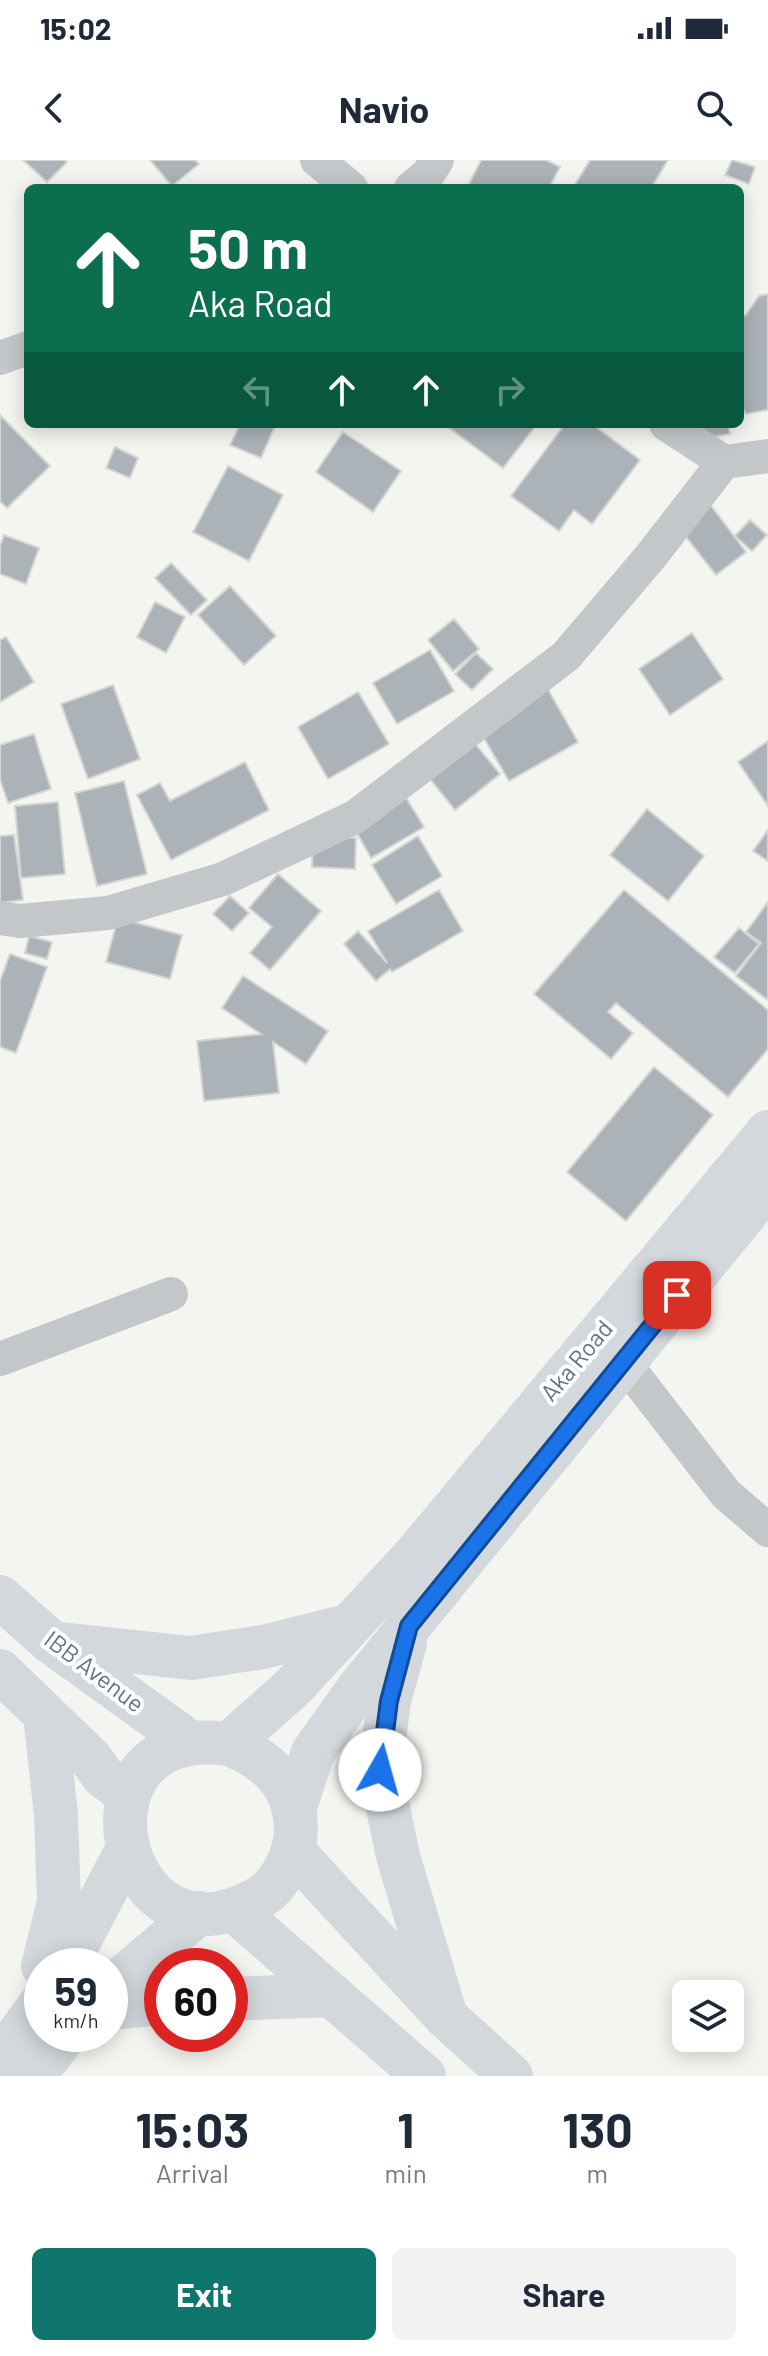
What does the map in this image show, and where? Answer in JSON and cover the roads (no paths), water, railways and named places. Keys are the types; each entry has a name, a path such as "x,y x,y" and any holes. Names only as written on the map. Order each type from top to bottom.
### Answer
{"main road":[{"name":"Aka Road","path":"429,1569 768,1132"},
{"name":"Aka Road","path":"429,1569 623,1361 768,1186"},
{"path":"429,1569 409,1626 389,1701 380,1770 398,1856 446,2017"},
{"path":"210,1744 293,1687 347,1626 429,1569"},
{"name":"IBB Avenue","path":"0,1597 52,1643 210,1744"},
{"path":"52,1643 191,1658 263,1647 347,1626"},
{"path":"128,1975 217,1911 260,1898 281,1877 313,1752 409,1626"},
{"path":"0,1671 91,1759 103,1776 129,1796"},
{"path":"45,1715 56,1815 59,1902 48,1948"},
{"path":"424,2076 332,1995 217,1911 170,1904 143,1883 126,1852 123,1833 129,1796 153,1762 171,1750 210,1744 252,1753 272,1768 286,1787 294,1831 446,2017 511,2076"},
{"path":"75,1948 126,1852"},
{"path":"248,1998 332,1995"},
{"path":"0,2059 24,2038"},
{"path":"34,2076 39,2052"}],"street":[{"path":"317,160 346,184"},
{"path":"416,184 428,174 437,160"},
{"path":"0,358 24,349"},
{"path":"672,428 724,462 768,456"},
{"path":"0,918 20,921 108,913 223,879 355,817 566,656 651,556 724,462"},
{"path":"0,1359 171,1294"},
{"path":"623,1361 726,1494 768,1530"}]}
